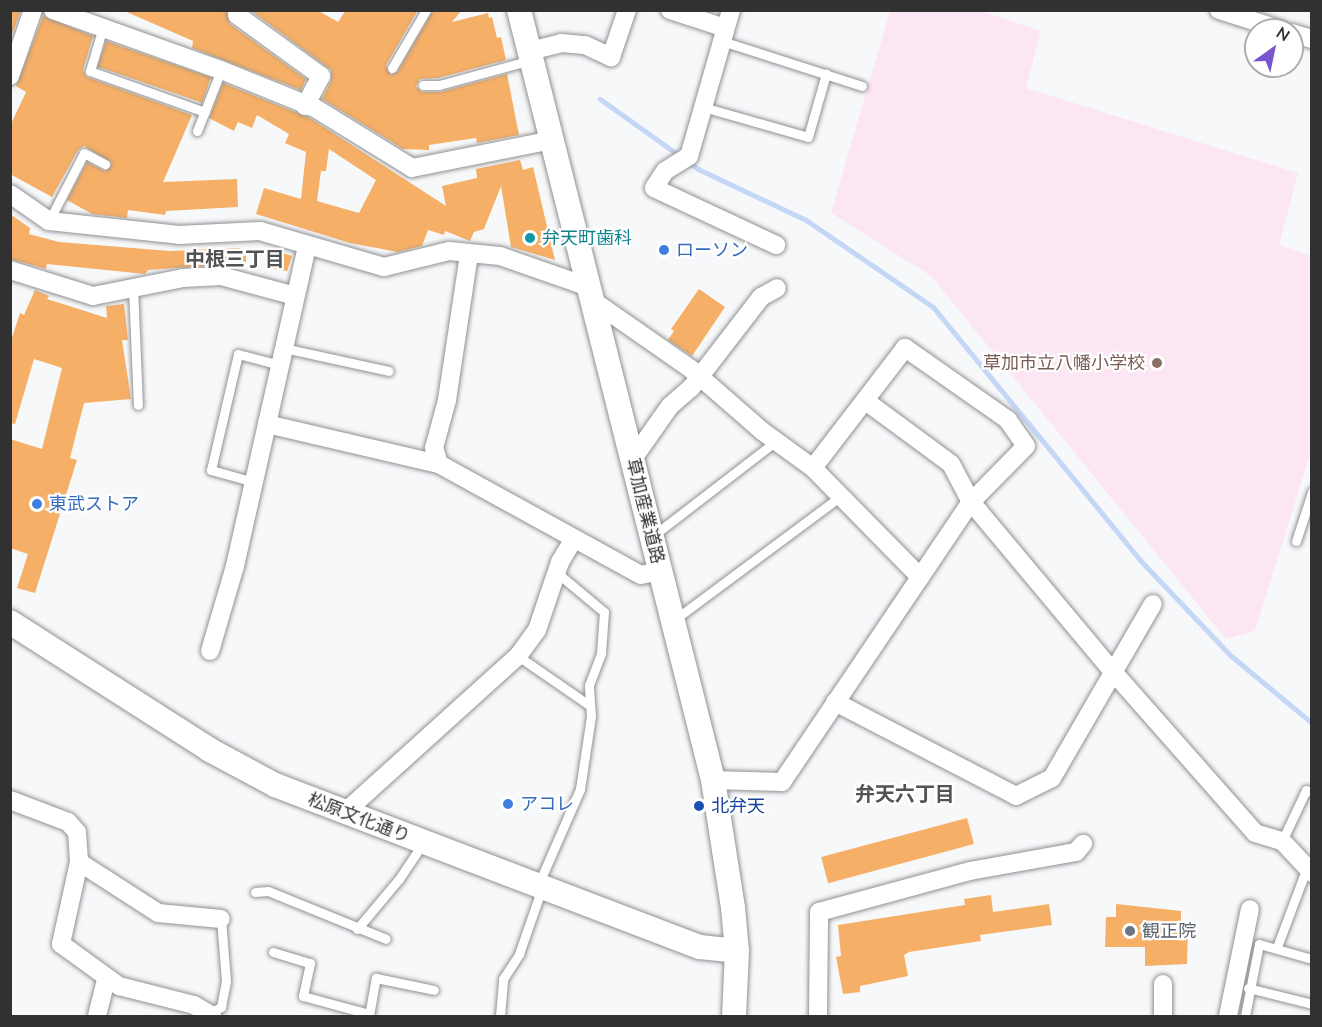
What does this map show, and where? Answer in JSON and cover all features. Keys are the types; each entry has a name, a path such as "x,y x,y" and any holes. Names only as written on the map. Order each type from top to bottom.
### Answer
{"main road":[{"name":"草加産業道路","path":"519,10 713,780 724,834 737,951 734,1017"},
{"name":"松原文化通り","path":"10,622 210,750 275,785 700,947 737,951"}],"street":[{"path":"10,76 33,10"},
{"path":"53,10 221,70 305,106 412,168 552,140"},
{"path":"531,56 561,43 585,45 611,57 627,10"},
{"path":"670,10 726,26 688,156 665,171 654,188 776,245"},
{"path":"1219,10 1244,18"},
{"path":"238,13 321,76 305,106"},
{"path":"10,194 49,221 179,235 260,231 384,267 449,251 518,260 591,294 700,376 776,441 813,468 920,577"},
{"path":"210,651 235,566 308,246"},
{"path":"438,464 434,448 447,400 469,255"},
{"path":"10,270 93,296 183,278 221,276 295,296"},
{"path":"632,460 670,406 700,376 760,297 777,288"},
{"path":"713,780 782,782 971,502 1026,446 1008,420 905,348 867,402 813,468"},
{"path":"867,402 951,464 971,502 1115,674 1256,833 1282,842 1309,872"},
{"path":"267,424 438,464 641,575 660,572"},
{"path":"344,813 518,656 537,630 556,572 574,539"},
{"path":"835,702 1016,796 1052,778 1115,674 1153,604"},
{"path":"10,800 68,822 77,832 80,862 61,944 106,979 137,993 194,1005 211,1015"},
{"path":"818,1017 819,912 970,871 1076,852 1083,844"},
{"path":"80,862 158,913 221,919"},
{"path":"1228,1017 1250,909"},
{"path":"97,1017 106,979"},
{"path":"1163,984 1163,1017"}],"lane":[{"path":"392,68 426,10"},
{"path":"726,26 826,74 862,86"},
{"path":"103,27 90,71 205,112"},
{"path":"423,85 439,85 531,56"},
{"path":"197,131 221,70"},
{"path":"703,107 808,137 826,74"},
{"path":"49,221 84,153 105,164"},
{"path":"133,287 138,405"},
{"path":"254,482 212,470 238,354 282,356 389,371"},
{"path":"652,537 776,441"},
{"path":"1296,541 1311,492"},
{"path":"673,621 841,496"},
{"path":"500,1017 503,979 519,954 540,887 580,789 589,685 601,653 604,612 556,572"},
{"path":"518,656 589,705"},
{"path":"1282,842 1306,790 1311,792"},
{"path":"357,929 399,879 423,843"},
{"path":"1278,948 1309,872"},
{"path":"255,892 268,891 386,939"},
{"path":"211,1015 221,1007 226,981 221,919"},
{"path":"1245,1017 1248,988 1259,944 1311,959"},
{"path":"273,952 310,963 303,996 369,1015 376,978 434,990"},
{"path":"1248,988 1311,1004"}],"shaded area":[{"name":"草加市立八幡小学校","path":"890,11 981,11 1041,31 1026,88 1298,173 1279,245 1311,256 1311,451 1255,631 1226,639 931,276 831,213"}],"building":[{"path":"10,10 21,10 10,40"},
{"path":"122,10 227,10 230,24 306,79 301,90 192,48 193,41"},
{"path":"250,10 317,10 338,22 346,10 418,10 386,65 391,75 398,71 433,10 462,10 452,22 488,13 489,18 492,17 497,38 501,37 506,60 438,78 420,79 416,86 422,92 440,92 507,74 519,135 477,143 476,138 429,145 429,150 403,149 322,99 331,81 331,70"},
{"path":"43,16 93,36 83,70 87,77 192,115 163,182 237,179 238,207 166,211 165,215 128,210 127,218 92,214 67,200 87,162 105,171 112,163 84,146 78,150 52,197 10,174 10,126 26,92 16,86"},
{"path":"106,41 211,77 202,103 97,67"},
{"path":"223,83 310,118 446,206 442,186 477,178 476,169 520,160 523,170 533,167 555,260 511,247 501,186 484,229 474,232 470,241 445,231 444,235 428,230 422,246 398,252 350,243 256,214 264,188 301,199 306,152 285,143 289,134 257,115 252,128 238,122 234,131 209,118","holes":["329,149 376,180 359,213 317,201 321,171 326,171"]},
{"path":"10,214 30,228 29,234 59,242 170,251 240,248 240,252 246,252 246,263 148,270 145,274 47,264 46,269 10,259"},
{"path":"274,250 292,256 287,271 268,268"},
{"path":"699,289 725,307 692,356 668,340 674,331 671,329"},
{"path":"35,290 49,296 47,299 107,318 106,306 124,304 128,340 122,340 131,399 84,403 70,458 77,460 35,593 17,588 28,554 10,548 10,439 42,449 62,368 34,359 15,424 10,423 10,344 20,313 24,315"},
{"path":"967,818 974,844 828,883 821,857"},
{"path":"991,895 993,912 1049,904 1052,925 980,935 981,941 909,952 904,955 908,976 860,986 860,992 843,994 836,957 841,956 838,925 965,905 964,899"},
{"name":"観正院","path":"1116,904 1181,911 1181,924 1188,925 1187,964 1145,966 1145,947 1105,947 1106,917 1116,917"}],"waterway":[{"path":"600,99 698,169 806,220 933,307 1139,559 1230,655 1312,723"}],"place":[{"name":"弁天町歯科","path":"530,238"},
{"name":"ローソン","path":"664,250"},
{"name":"草加市立八幡小学校","path":"1157,363"},
{"name":"東武ストア","path":"37,504"},
{"name":"アコレ","path":"508,804"},
{"name":"北弁天","path":"699,806"},
{"name":"観正院","path":"1130,931"}],"district":[{"name":"中根三丁目","path":"235,259"},
{"name":"弁天六丁目","path":"905,794"}]}
